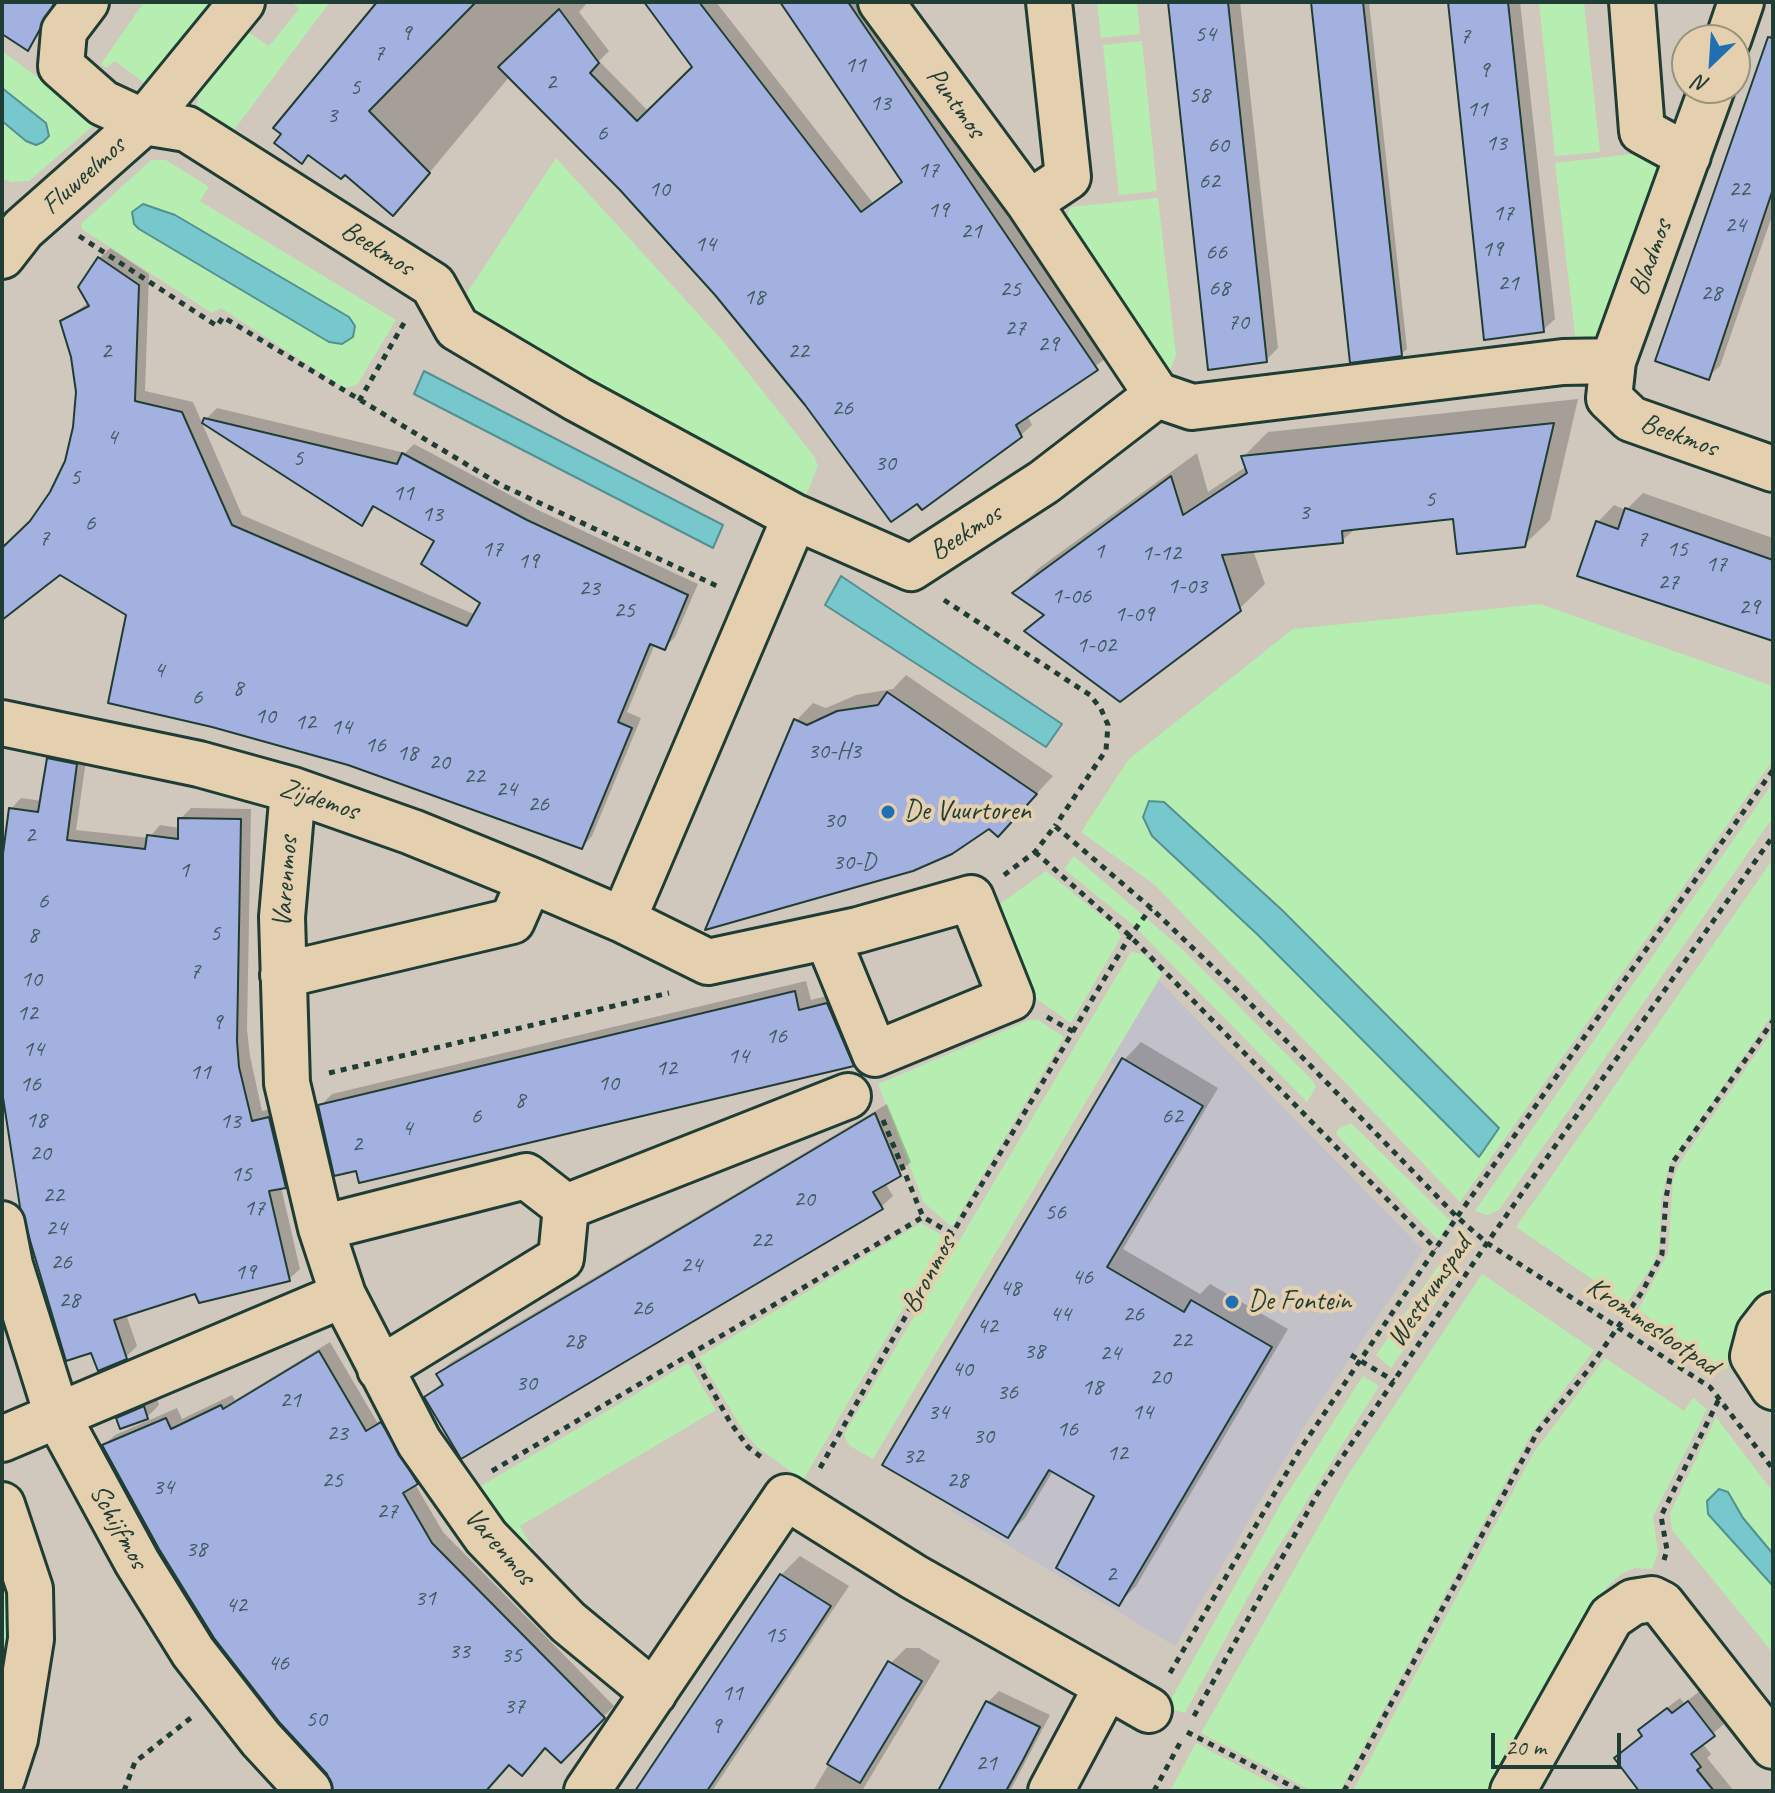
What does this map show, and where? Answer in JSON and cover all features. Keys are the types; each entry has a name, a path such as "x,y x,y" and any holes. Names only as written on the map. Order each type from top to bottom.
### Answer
{"street":[{"name":"Fluweelmos","path":"86,2 64,31 61,66 103,103 144,122"},
{"name":"Fluweelmos","path":"17,228 144,122 242,2"},
{"name":"Puntmos","path":"881,2 1029,203 1157,395"},
{"path":"1029,203 1068,177 1049,2"},
{"path":"1632,2 1642,131 1688,156"},
{"path":"1733,24 1741,2"},
{"name":"Bladmos","path":"1613,361 1706,104"},
{"name":"Beekmos","path":"144,122 187,129 429,282 457,328 577,399 795,517 911,568 1044,482 1157,395"},
{"name":"Beekmos","path":"1613,361 1609,398 1631,419 1773,469"},
{"path":"1157,395 1192,407 1563,362 1613,361"},
{"path":"623,920 795,517"},
{"name":"Zijdemos","path":"2,723 199,764 293,790 412,832 530,880 623,920 708,962"},
{"name":"Varenmos","path":"293,790 282,917 287,1083 321,1228 343,1295 419,1442 486,1537 568,1622 654,1693"},
{"name":"Varenmos","path":"283,975 512,921 530,880"},
{"path":"708,962 827,937 971,898 1011,998 875,1054 827,937"},
{"path":"566,1207 848,1096"},
{"path":"321,1228 526,1176 566,1207"},
{"path":"380,1369 561,1258 566,1207"},
{"name":"Schijfmos","path":"2,1224 10,1265 57,1415 137,1562 193,1652 261,1739 309,1791"},
{"path":"2,1439 343,1295"},
{"path":"1763,1372 1759,1333 1773,1315"},
{"path":"587,1791 786,1497 914,1577 1149,1710"},
{"path":"2,1505 30,1589 31,1639 15,1739 2,1779"},
{"path":"1513,1791 1611,1617 1633,1602 1652,1599 1662,1604 1773,1746"},
{"path":"1051,1791 1107,1686"}],"path":[{"path":"17,228 217,326 223,317 499,484 758,604"},
{"path":"359,401 429,282"},
{"path":"911,568 931,592 1090,695 1108,725 1106,750 1035,852 971,898"},
{"path":"1149,1710 1301,1448 1457,1217 1773,770"},
{"path":"1055,826 1151,908 1251,1004 1457,1217 1487,1243"},
{"name":"Westrumspad","path":"1154,1791 1318,1493 1487,1243 1773,836"},
{"path":"1035,852 1130,936 1436,1249"},
{"name":"Bronmos","path":"816,1477 952,1234 1130,936 1151,908"},
{"path":"287,1083 691,987 708,962"},
{"path":"1344,1791 1538,1431 1618,1327 1662,1254 1668,1182 1673,1162 1773,1021"},
{"path":"875,1054 870,1087 923,1217 952,1234"},
{"path":"453,1494 923,1217"},
{"name":"Krommeslootpad","path":"1487,1243 1710,1387 1773,1469"},
{"path":"691,1353 739,1435 748,1447 771,1465"},
{"path":"1351,1355 1394,1381"},
{"path":"1652,1599 1667,1550 1661,1516 1719,1399"},
{"path":"124,1791 135,1762 224,1692"},
{"path":"1186,1731 1301,1791"}],"shaded area":[{"name":"De Fontein","path":"1159,981 1423,1250 1303,1428 1175,1646 951,1511 1189,1115 1110,1062"}],"green space":[{"path":"144,2 219,2 154,90 115,61 106,68 101,64"},
{"path":"292,2 330,2 228,138 200,115 196,107 201,88 243,29 269,46 299,9"},
{"path":"1097,2 1137,2 1140,34 1101,38"},
{"path":"1539,2 1584,2 1600,152 1555,156"},
{"path":"1142,41 1157,191 1119,195 1103,45"},
{"path":"2,51 84,112 93,126 29,181 11,182 2,178 2,121 26,141 49,129 2,88"},
{"path":"1641,153 1663,162 1599,339 1576,343 1555,163"},
{"path":"556,158 723,341 814,456 818,466 803,503 464,310 461,302"},
{"path":"151,160 166,160 209,187 200,201 396,320 357,385 344,388 221,308 212,313 82,229 81,224","holes":["175,215 258,267 336,345 134,224"]},
{"path":"1158,198 1176,355 1171,369 1162,376 1065,218 1071,207"},
{"path":"1540,604 1773,686 1773,760 1460,1202 1155,885 1081,832 1129,759 1293,629","holes":["1152,836 1282,910 1499,1128 1258,935"]},
{"path":"1773,783 1773,817 1499,1210 1487,1215 1475,1211"},
{"path":"1074,856 1182,949 1312,1080 1316,1087 1307,1102 1133,925 1064,869"},
{"path":"1773,859 1773,1013 1669,1165 1661,1202 1659,1248 1653,1264 1627,1303 1516,1227"},
{"path":"1046,871 1115,927 1121,937 1071,1023 1035,998 1000,909 1001,903"},
{"path":"1131,952 1143,954 1162,974 873,1459 850,1446 844,1436 846,1431"},
{"path":"1029,1020 1038,1020 1064,1037 952,1227 924,1203 878,1084"},
{"path":"1773,1030 1773,1302 1725,1370 1638,1310 1668,1253 1673,1180 1679,1164"},
{"path":"1351,1123 1451,1221 1438,1240 1336,1134 1338,1129"},
{"path":"921,1223 945,1237 803,1480 757,1447 744,1432 699,1357"},
{"path":"1441,1262 1454,1275 1391,1368 1376,1355"},
{"path":"1482,1274 1594,1350 1531,1434 1340,1791 1312,1791 1201,1733 1348,1475"},
{"path":"1605,1358 1684,1411 1693,1398 1707,1409 1653,1516 1658,1552 1652,1569 1635,1568 1621,1574 1607,1587 1497,1791 1353,1791 1534,1452"},
{"path":"688,1363 716,1410 520,1526 532,1548 525,1552 471,1492"},
{"path":"1363,1376 1379,1386 1257,1581 1185,1713 1166,1708 1283,1500"},
{"path":"1716,1417 1773,1492 1773,1554 1743,1518 1728,1492 1756,1565 1773,1586 1773,1653 1672,1530 1670,1513"},
{"path":"2,1546 15,1608 2,1734"},
{"path":"1196,1743 1286,1791 1170,1791"}],"water":[{"path":"2,88 46,123 49,136 43,142 36,145 26,141 2,121"},
{"path":"143,204 175,215 349,317 355,326 353,337 342,344 329,342 139,229 134,224 132,212"},
{"path":"424,371 723,525 713,548 414,394"},
{"path":"841,576 1062,724 1046,747 825,605"},
{"path":"1149,801 1164,802 1282,910 1499,1128 1479,1157 1258,935 1152,836 1143,817"},
{"path":"1719,1489 1728,1492 1743,1518 1773,1554 1773,1586 1708,1514 1707,1501"}],"building":[{"path":"2,2 55,2 28,51 2,34"},
{"path":"377,2 476,2 369,111 430,173 393,216 345,175 341,179 308,155 302,164 274,143 281,134 273,128"},
{"path":"644,2 699,2 861,212 902,182 780,2 848,2 1098,370 1016,425 1022,437 922,510 917,504 891,522 805,405 715,295 620,190 498,67 559,9 599,63 590,73 637,121 692,67"},
{"path":"1168,2 1228,2 1267,362 1208,370"},
{"path":"1311,2 1363,2 1402,356 1350,363"},
{"path":"1448,2 1508,2 1544,332 1484,340"},
{"path":"1768,37 1773,38 1773,189 1709,380 1655,361 1745,104 1751,104 1751,86"},
{"path":"98,257 139,285 135,401 182,412 232,525 467,626 480,603 421,564 434,541 373,506 362,526 202,423 204,418 397,464 402,453 527,520 688,595 665,650 650,644 618,722 632,728 582,849 348,765 212,727 108,703 126,615 60,575 2,620 2,548 30,521 50,492 65,461 73,427 76,392 71,357 60,321 89,306 78,287"},
{"path":"1554,423 1525,547 1457,554 1453,519 1342,531 1343,543 1222,555 1241,611 1120,702 1024,631 1044,615 1012,593 1171,476 1183,515 1247,473 1241,456"},
{"path":"1625,508 1773,560 1773,641 1577,576 1596,521 1618,529"},
{"name":"De Vuurtoren","path":"887,692 1037,794 998,837 989,829 952,854 913,871 705,930 794,719 807,725 837,711 878,705"},
{"path":"47,758 77,764 67,840 145,849 147,835 178,839 178,818 241,819 239,1067 252,1121 269,1117 286,1188 269,1191 290,1281 199,1303 195,1294 114,1320 127,1359 98,1371 91,1353 66,1361 20,1207 2,1091 2,861 9,808 38,812"},
{"path":"795,991 799,1010 827,1003 854,1066 359,1183 356,1171 334,1176 318,1105"},
{"path":"1122,1058 1203,1106 1107,1267 1184,1312 1191,1300 1272,1347 1119,1606 1056,1568 1094,1496 1049,1470 1008,1538 882,1465"},
{"path":"875,1113 901,1176 873,1192 883,1209 461,1459 424,1397 443,1385 436,1374"},
{"path":"319,1351 366,1431 381,1422 418,1484 403,1493 432,1543 605,1718 561,1763 545,1748 522,1776 509,1765 486,1791 333,1791 327,1774 280,1723 214,1638 159,1549 102,1445 166,1418 171,1429 221,1405 223,1409"},
{"path":"144,1406 148,1419 120,1429 116,1418"},
{"path":"780,1574 831,1606 795,1661 707,1791 635,1791"},
{"path":"888,1661 922,1681 860,1783 827,1764"},
{"path":"986,1701 1040,1727 1023,1760 1006,1791 938,1791"},
{"path":"1688,1701 1715,1736 1691,1754 1701,1767 1697,1770 1714,1791 1639,1791 1614,1758 1642,1736 1638,1730 1667,1708 1672,1713"}],"place":[{"name":"De Vuurtoren","path":"888,812"},
{"name":"De Fontein","path":"1232,1302"}]}
